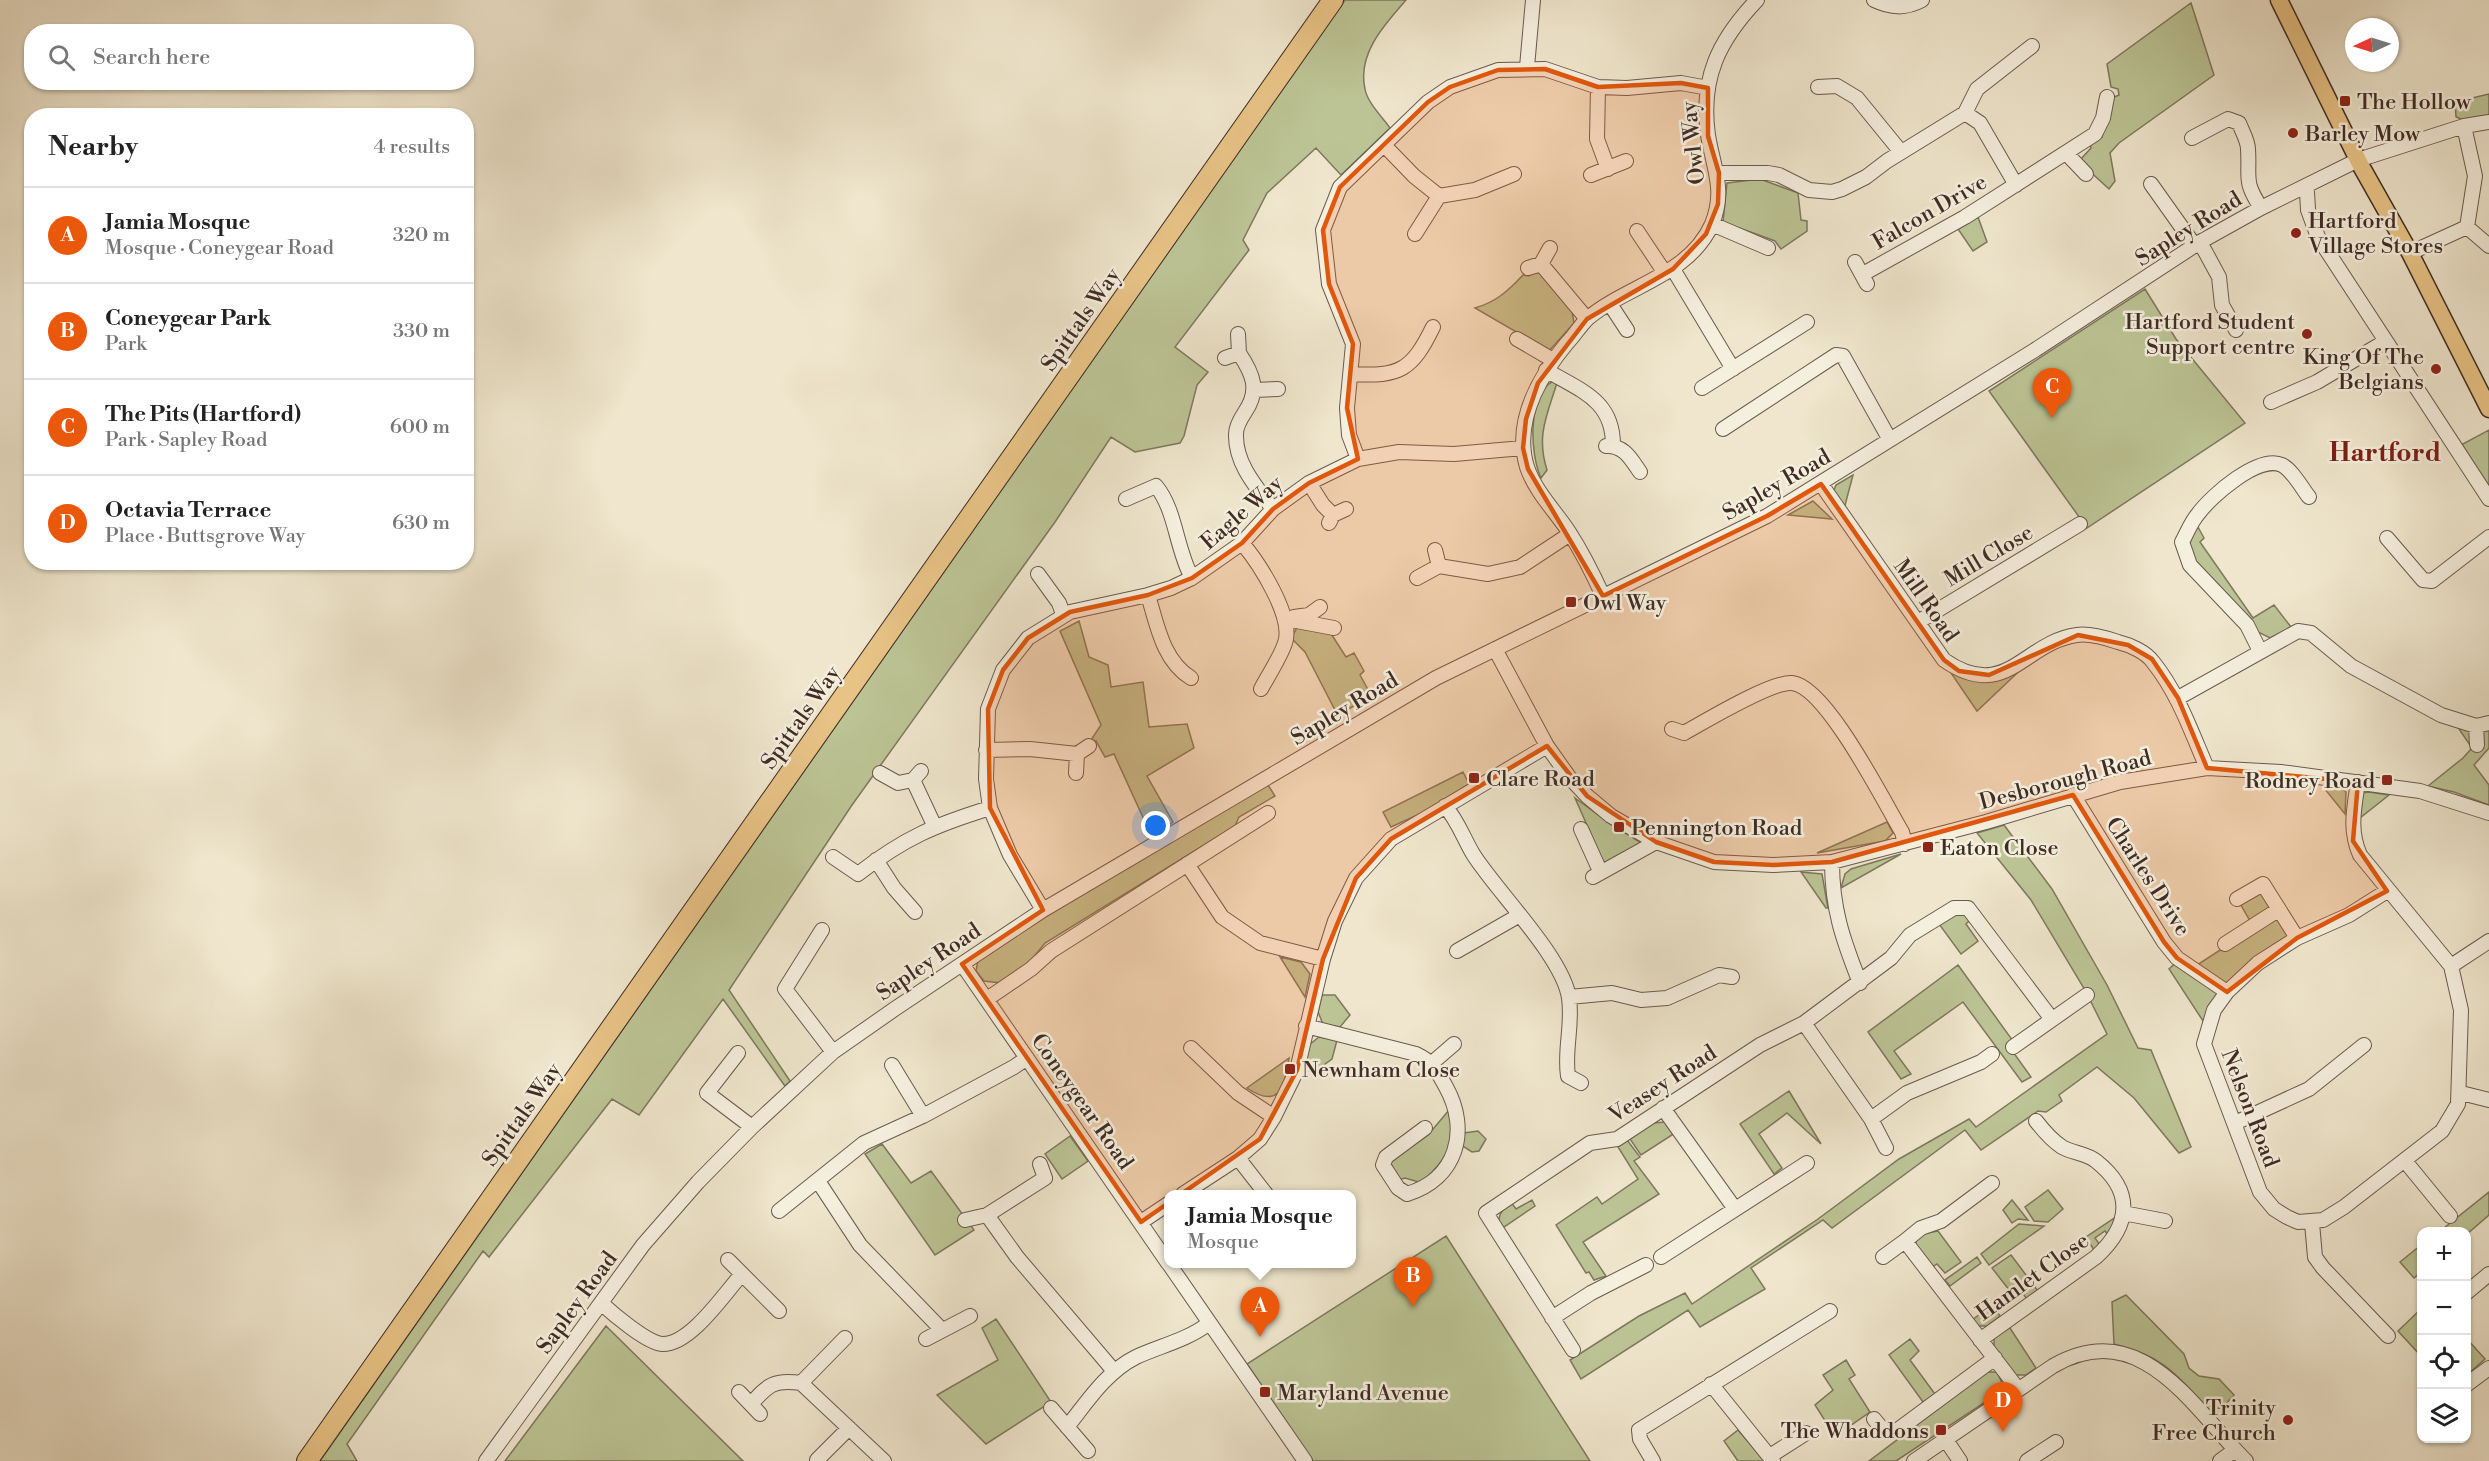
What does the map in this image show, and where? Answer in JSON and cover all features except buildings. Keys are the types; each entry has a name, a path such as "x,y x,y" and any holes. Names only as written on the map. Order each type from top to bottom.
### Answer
{"highway":[{"name":"Spittals Way","path":"307,1461 1333,0"}],"main road":[{"path":"2279,0 2358,160 2410,254 2489,409"}],"street":[{"path":"1527,67 1533,0"},
{"name":"Owl Way","path":"1603,596 1570,534 1537,487 1523,448 1526,419 1538,383 1587,319 1669,271 1692,250 1712,224 1718,204 1719,173 1708,136 1708,88 1716,54 1738,20 1756,0"},
{"path":"1874,0 1886,6 1901,8 1922,0"},
{"path":"1719,173 1768,173 1779,175 1809,190 1832,192 1866,177 1901,152 1965,113 1977,89 2032,46"},
{"path":"1358,459 1349,435 1347,408 1352,374 1353,344 1329,284 1323,230 1341,187 1428,102 1450,87 1498,70 1527,67 1545,69 1598,87 1627,88 1681,83 1708,88"},
{"path":"1818,87 1837,86 1857,98 1901,152"},
{"path":"1598,87 1591,141 1608,169"},
{"name":"Falcon Drive","path":"1862,273 1965,217 2096,134 2103,118 2107,97"},
{"name":"Falcon Drive","path":"1965,113 1980,123 2016,185"},
{"path":"2192,138 2228,119 2239,123 2248,147 2246,177 2249,189 2261,208"},
{"path":"2358,160 2464,126 2489,122"},
{"path":"2464,126 2475,176 2467,227"},
{"path":"1384,145 1414,176 1439,196 1475,190 1515,174"},
{"path":"2067,154 2086,174"},
{"name":"Sapley Road","path":"486,1461 643,1245 752,1127 833,1052 1043,910 1436,678 1739,530 1821,484 2198,244 2261,208 2358,160"},
{"path":"1591,175 1626,161"},
{"path":"2151,184 2198,244 2219,277 2222,305 2236,330"},
{"path":"2304,187 2307,192 2308,210 2318,237 2489,499"},
{"path":"1422,231 1439,196"},
{"path":"1712,224 1768,248"},
{"path":"2467,227 2489,246"},
{"path":"2410,254 2467,227"},
{"path":"1637,231 1669,271 1733,369"},
{"path":"1550,248 1534,266 1587,319"},
{"path":"1610,304 1627,330"},
{"path":"1702,388 1807,322"},
{"path":"1238,334 1239,353 1253,373 1255,390 1252,403 1236,432 1238,452 1250,478 1273,509"},
{"path":"1352,374 1377,375 1401,370 1419,355 1433,338"},
{"path":"1517,339 1601,404 1613,429 1609,446 1625,450 1640,472"},
{"path":"2271,402 2310,386 2386,341"},
{"path":"1225,358 1239,353"},
{"path":"1724,429 1836,355 1843,356 1890,440"},
{"path":"1255,390 1278,389"},
{"name":"Eagle Way","path":"1043,910 1010,855 990,808 986,779 988,709 1003,670 1028,638 1063,614 1148,595 1192,578 1242,543 1273,509 1309,483 1358,459 1399,452 1454,454 1523,448"},
{"path":"2260,651 2247,625 2190,565 2182,542 2197,514 2218,492 2249,470 2272,462 2284,466 2309,497"},
{"name":"Eagle Way","path":"1309,483 1323,505 1336,516"},
{"name":"Mill Road","path":"1821,484 1944,660 1959,671 1975,675 2001,672 2056,642 2078,635 2103,637 2128,645 2152,659 2178,698 2207,768"},
{"path":"1126,500 1156,486 1166,498 1174,533 1192,578"},
{"name":"Mill Close","path":"1918,622 2080,524"},
{"path":"1417,578 1439,566 1488,574 1521,567 1570,534"},
{"path":"2387,538 2418,576 2423,580 2432,580 2489,537"},
{"path":"1242,543 1258,562 1286,619 1286,642 1262,688"},
{"path":"1435,550 1439,566"},
{"path":"1039,578 1059,603 1063,614"},
{"path":"1148,595 1162,642 1178,669 1191,678"},
{"path":"1286,619 1309,615 1320,608"},
{"path":"1286,619 1334,628"},
{"path":"2178,698 2298,631 2311,633 2351,666 2441,715 2482,724 2477,745"},
{"name":"Desborough Road","path":"1495,649 1547,746 1569,777 1587,796 1611,816 1656,842 1714,862 1773,865 1832,862 1905,844 2120,782 2207,768 2281,772 2420,791 2489,813"},
{"path":"1164,676 1178,669"},
{"path":"1672,729 1684,733 1772,687 1792,683 1810,692 1842,728 1902,832 1905,844"},
{"path":"986,750 1030,749 1077,754 1089,746"},
{"path":"1189,1190 1238,1158 1260,1138 1274,1117 1297,1070 1323,959 1335,921 1356,878 1391,839 1547,746"},
{"path":"1076,773 1077,754"},
{"path":"880,773 898,783 917,775 934,825"},
{"path":"2358,782 2351,824 2353,841 2360,855 2387,891 2451,966 2461,1010 2461,1093 2449,1123 2405,1161 2334,1214 2312,1223 2312,1241 2319,1263 2388,1336"},
{"name":"Charles Drive","path":"2073,795 2164,942 2177,958 2228,992"},
{"path":"1445,806 1458,821 1472,852 1518,916 1552,958 1569,997 1570,1025 1565,1056 1568,1076 1581,1083"},
{"path":"833,857 858,874 876,860 934,825 990,808"},
{"path":"987,999 1052,951 1268,813"},
{"path":"1581,829 1597,874 1656,842"},
{"path":"876,860 894,888 915,912"},
{"path":"1832,862 1832,898 1839,928 1860,983"},
{"path":"1187,864 1222,916 1260,943 1323,959"},
{"path":"2237,899 2263,884 2297,938"},
{"name":"Nelson Road","path":"2312,1223 2298,1222 2287,1217 2274,1209 2260,1192 2205,1044 2214,1010 2228,992 2258,963 2297,938 2349,915 2387,891"},
{"name":"Veasey Road","path":"1552,1318 1486,1213 1590,1143 1617,1139 1760,1045 1804,1023 1891,958 1910,935 1954,908 1968,908 2051,1018"},
{"path":"2225,944 2278,910"},
{"path":"1457,951 1518,916"},
{"path":"822,930 780,991 833,1052"},
{"path":"2451,966 2489,941"},
{"name":"Coneygear Road","path":"962,964 1164,1256"},
{"path":"1569,997 1612,993 1641,1000 1667,998 1719,975 1732,977"},
{"path":"2013,1047 2051,1018 2087,995"},
{"path":"1804,1023 1871,1119 1886,1148"},
{"path":"1306,1026 1416,1054 1432,1063 1453,1100 1459,1130 1457,1147 1443,1170 1420,1190 1407,1194 1398,1188 1383,1165 1386,1157 1425,1128"},
{"path":"1432,1063 1454,1044"},
{"path":"2235,1124 2309,1089 2364,1045"},
{"path":"1191,1048 1238,1093 1274,1117"},
{"path":"738,1053 707,1093 752,1127"},
{"path":"1871,1119 1907,1093 1981,1062 1992,1054"},
{"path":"779,1211 864,1143 923,1116 1027,1058"},
{"path":"892,1065 923,1116"},
{"path":"2461,1093 2489,1100"},
{"path":"1663,1108 1736,1209"},
{"path":"2036,1120 2062,1147 2094,1159 2118,1184 2123,1213 2165,1221"},
{"path":"1238,1158 1263,1190"},
{"path":"2405,1161 2450,1216"},
{"path":"1661,1257 1807,1163"},
{"path":"965,1220 987,1215 1045,1178 1040,1164"},
{"path":"818,1181 860,1245 942,1330"},
{"path":"1883,1257 1921,1228 1941,1221 1992,1183"},
{"path":"1141,1222 1164,1207"},
{"name":"Hamlet Close","path":"1980,1340 2096,1257 2110,1244 2121,1228 2123,1213"},
{"path":"987,1215 1017,1257 1114,1371"},
{"path":"1905,1241 2019,1389"},
{"path":"728,1260 780,1311"},
{"path":"1573,1350 1552,1318 1591,1293 1646,1265"},
{"name":"Coneygear Road","path":"1172,1268 1208,1324 1305,1461"},
{"path":"601,1303 650,1340 662,1344 685,1337 742,1274"},
{"path":"2471,1289 2489,1274"},
{"path":"1653,1461 1640,1439 1639,1430 1830,1311"},
{"path":"926,1339 970,1316"},
{"path":"1067,1428 1114,1371 1134,1358 1198,1332 1208,1324"},
{"path":"801,1383 844,1338"},
{"path":"1914,1461 2061,1362 2078,1355 2111,1352 2138,1357 2168,1377 2246,1461"},
{"path":"1874,1419 1884,1431 1895,1432 1995,1358"},
{"path":"2471,1381 2489,1368"},
{"path":"739,1392 755,1409 766,1387 783,1380 801,1383 884,1461"},
{"path":"1712,1384 1760,1448 1771,1459 1806,1433"},
{"path":"1051,1408 1088,1451"},
{"path":"817,1460 849,1428"},
{"path":"1946,1440 1960,1461"},
{"path":"2027,1461 2056,1442"},
{"path":"2220,1461 2235,1450"}],"highlighted area":[{"path":"1545,69 1598,87 1681,83 1708,88 1708,136 1719,173 1718,204 1706,234 1673,269 1587,319 1538,383 1526,419 1523,448 1528,469 1603,596 1767,516 1821,484 1944,660 1959,671 1989,675 2078,635 2128,645 2152,659 2178,698 2207,768 2358,782 2353,841 2387,891 2297,938 2227,992 2177,958 2164,942 2073,795 1864,855 1832,862 1773,865 1714,862 1656,842 1587,796 1547,746 1391,839 1356,878 1323,959 1297,1070 1260,1139 1141,1222 962,964 1043,910 990,808 988,709 1003,670 1028,638 1070,612 1148,595 1192,578 1242,543 1273,509 1309,483 1358,459 1347,408 1353,344 1329,284 1323,230 1340,187 1428,102 1450,87 1498,70"}],"green space":[{"path":"1345,0 1406,0 1381,30 1365,64 1366,94 1390,128 1341,175 1316,148 1267,193 1243,240 1249,250 1175,347 1208,372 1197,385 1184,436 1180,443 1135,452 1111,437 1055,522 852,805 729,990 790,1081 785,1086 723,999 639,1115 612,1099 489,1257 483,1251 347,1444 357,1461 320,1461"},
{"path":"2191,3 2214,75 2119,143 2110,153 2115,181 2109,189 2084,166 2081,159 2091,148 2090,144 2102,137 2112,98 2119,95 2118,89 2111,87 2107,64"},
{"path":"2489,94 2489,118 2466,121 2456,117 2455,102"},
{"path":"1760,179 1798,193 1801,220 1807,221 1807,231 1781,249 1775,241 1723,222 1727,183"},
{"path":"1978,217 1987,242 1973,251 1958,229"},
{"path":"1535,272 1542,272 1572,311 1574,323 1549,351 1475,308 1501,295 1523,275 1529,276"},
{"path":"2145,289 2176,339 2245,423 2087,528 1989,391"},
{"path":"1553,381 1557,383 1543,436 1547,470 1541,478 1535,455 1533,426 1539,399 1545,388"},
{"path":"2489,430 2489,493 2459,446"},
{"path":"1853,475 1844,509 1834,490 1836,485"},
{"path":"1813,501 1832,519 1788,515"},
{"path":"2198,527 2204,538 2200,542 2253,618 2274,605 2291,627 2270,638 2258,632 2229,596 2193,558 2189,547 2193,532"},
{"path":"1079,621 1089,657 1108,665 1111,687 1143,682 1149,727 1187,724 1194,748 1147,776 1173,822 1152,837 1114,754 1105,757 1096,741 1091,740 1101,725 1060,631"},
{"path":"1298,626 1330,632 1346,657 1354,653 1364,671 1360,675 1371,695 1338,716 1305,652 1291,638"},
{"path":"2032,659 1977,711 1951,673 1975,679 1993,678"},
{"path":"2489,727 2489,748 2474,765 2489,785 2489,805 2454,792 2428,786 2472,748 2459,729"},
{"path":"1463,772 1469,784 1424,812 1391,827 1383,812"},
{"path":"1268,785 1275,796 1239,817 1235,826 1045,943 1027,965 1001,983 984,981 976,971 978,960 1047,914"},
{"path":"2328,785 2341,787 2346,792 2345,814 2324,788"},
{"path":"2362,793 2389,795 2356,821"},
{"path":"1575,798 1612,825 1643,844 1605,866"},
{"path":"1887,822 1893,833 1885,841 1817,853"},
{"path":"2004,825 2052,889 2107,985 2138,1048 2151,1050 2191,1147 2179,1153 2134,1098 2097,1067 2059,1095 2062,1101 2046,1112 2038,1111 1981,1150 1965,1130 1832,1228 1823,1220 1751,1268 1765,1289 1700,1327 1688,1310 1581,1379 1570,1360 1639,1316 1685,1293 1692,1304 1818,1219 1899,1159 1969,1119 1976,1127 2107,1034 2085,990 2031,900 1977,833"},
{"path":"1901,854 1841,888 1845,874 1851,869"},
{"path":"1801,872 1822,874 1828,908 1826,908"},
{"path":"2263,886 2294,937 2228,987 2194,967 2254,928 2238,900"},
{"path":"1963,913 1970,920 1966,924 1978,941 1961,954 1939,924 1954,914"},
{"path":"1280,957 1301,962 1310,974 1305,997"},
{"path":"2178,961 2225,993 2207,1027 2169,969"},
{"path":"1958,965 2013,1041 2008,1045 2031,1077 2022,1082 1963,1002 1894,1051 1911,1074 1901,1079 1868,1032"},
{"path":"1322,995 1335,995 1350,1015 1340,1027 1323,1024 1318,1012"},
{"path":"1319,1037 1337,1040 1332,1059 1314,1072 1304,1070 1309,1045"},
{"path":"1289,1058 1282,1087 1273,1096 1266,1097 1247,1088"},
{"path":"1789,1091 1821,1144 1787,1113 1759,1134 1782,1168 1774,1174 1740,1124"},
{"path":"1450,1109 1451,1142 1444,1158 1422,1183 1405,1178 1398,1180 1390,1161 1428,1135"},
{"path":"1666,1122 1675,1133 1641,1155 1630,1139 1653,1123"},
{"path":"1478,1131 1486,1139 1479,1151 1472,1152 1461,1145 1464,1133"},
{"path":"1070,1136 1088,1161 1062,1179 1045,1154"},
{"path":"1627,1140 1640,1157 1634,1161 1659,1194 1583,1242 1606,1276 1594,1280 1589,1272 1586,1273 1556,1225 1597,1197 1602,1204 1638,1179 1618,1147"},
{"path":"882,1144 911,1183 931,1171 974,1230 935,1255 865,1154"},
{"path":"2048,1190 2063,1209 2048,1222 2034,1221 2025,1207"},
{"path":"2489,1192 2489,1215 2471,1231 2471,1227 2445,1227"},
{"path":"1532,1200 1535,1206 1501,1229 1499,1217 1507,1205 1511,1202 1516,1209"},
{"path":"2012,1200 2028,1220 2018,1219 2012,1223 2003,1210"},
{"path":"2116,1217 2109,1236 2105,1231 2095,1238 2100,1245 2094,1250 2086,1237"},
{"path":"2019,1224 2044,1226 1989,1265 1981,1254"},
{"path":"1938,1231 1961,1262 1945,1273 1937,1264 1931,1268 1916,1248 1916,1240 1922,1234"},
{"path":"1446,1236 1590,1461 1313,1461 1247,1364"},
{"path":"2417,1248 2417,1275 2414,1278 2400,1262"},
{"path":"2011,1255 2038,1291 2027,1299 2020,1290 2013,1295 1992,1268"},
{"path":"1977,1257 1981,1263 1950,1286 1945,1280"},
{"path":"2006,1295 2009,1299 1995,1309 2000,1316 1987,1326 1978,1326 1972,1320"},
{"path":"2126,1295 2184,1354 2189,1368 2199,1376 2219,1379 2234,1395 2222,1408 2208,1409 2177,1376 2157,1360 2114,1344 2112,1302"},
{"path":"2417,1313 2417,1352 2398,1331"},
{"path":"996,1319 1051,1402 986,1444 937,1395 998,1360 982,1328"},
{"path":"2008,1325 2036,1368 2026,1375 2015,1375 1994,1349 1994,1336"},
{"path":"606,1326 743,1461 505,1461"},
{"path":"1910,1339 1919,1351 1910,1360 1935,1394 1923,1402 1889,1355"},
{"path":"2471,1343 2485,1359 2471,1371"},
{"path":"1846,1360 1855,1375 1849,1379 1870,1412 1847,1428 1829,1427 1815,1405 1833,1390 1823,1375"},
{"path":"1987,1372 1997,1372 2002,1383 1996,1395 1896,1461 1869,1461"},
{"path":"1738,1430 1765,1461 1738,1461 1724,1441"}],"place":[{"name":"The Hollow","path":"2345,101"},
{"name":"Barley Mow","path":"2293,133"},
{"name":"Hartford Village Stores","path":"2296,233"},
{"name":"Hartford Student Support centre","path":"2307,334"},
{"name":"King Of The Belgians","path":"2436,369"},
{"name":"The Pits (Hartford)","path":"2052,418"},
{"name":"Owl Way","path":"1571,602"},
{"name":"Clare Road","path":"1474,778"},
{"name":"Rodney Road","path":"2387,780"},
{"name":"Pennington Road","path":"1619,827"},
{"name":"Eaton Close","path":"1928,847"},
{"name":"Newnham Close","path":"1290,1069"},
{"name":"Coneygear Park","path":"1413,1307"},
{"name":"Jamia Mosque","path":"1260,1337"},
{"name":"Maryland Avenue","path":"1265,1392"},
{"name":"Trinity Free Church","path":"2288,1420"},
{"name":"The Whaddons","path":"1941,1430"},
{"name":"Octavia Terrace","path":"2003,1432"}],"district":[{"name":"Hartford","path":"2385,452"}]}
